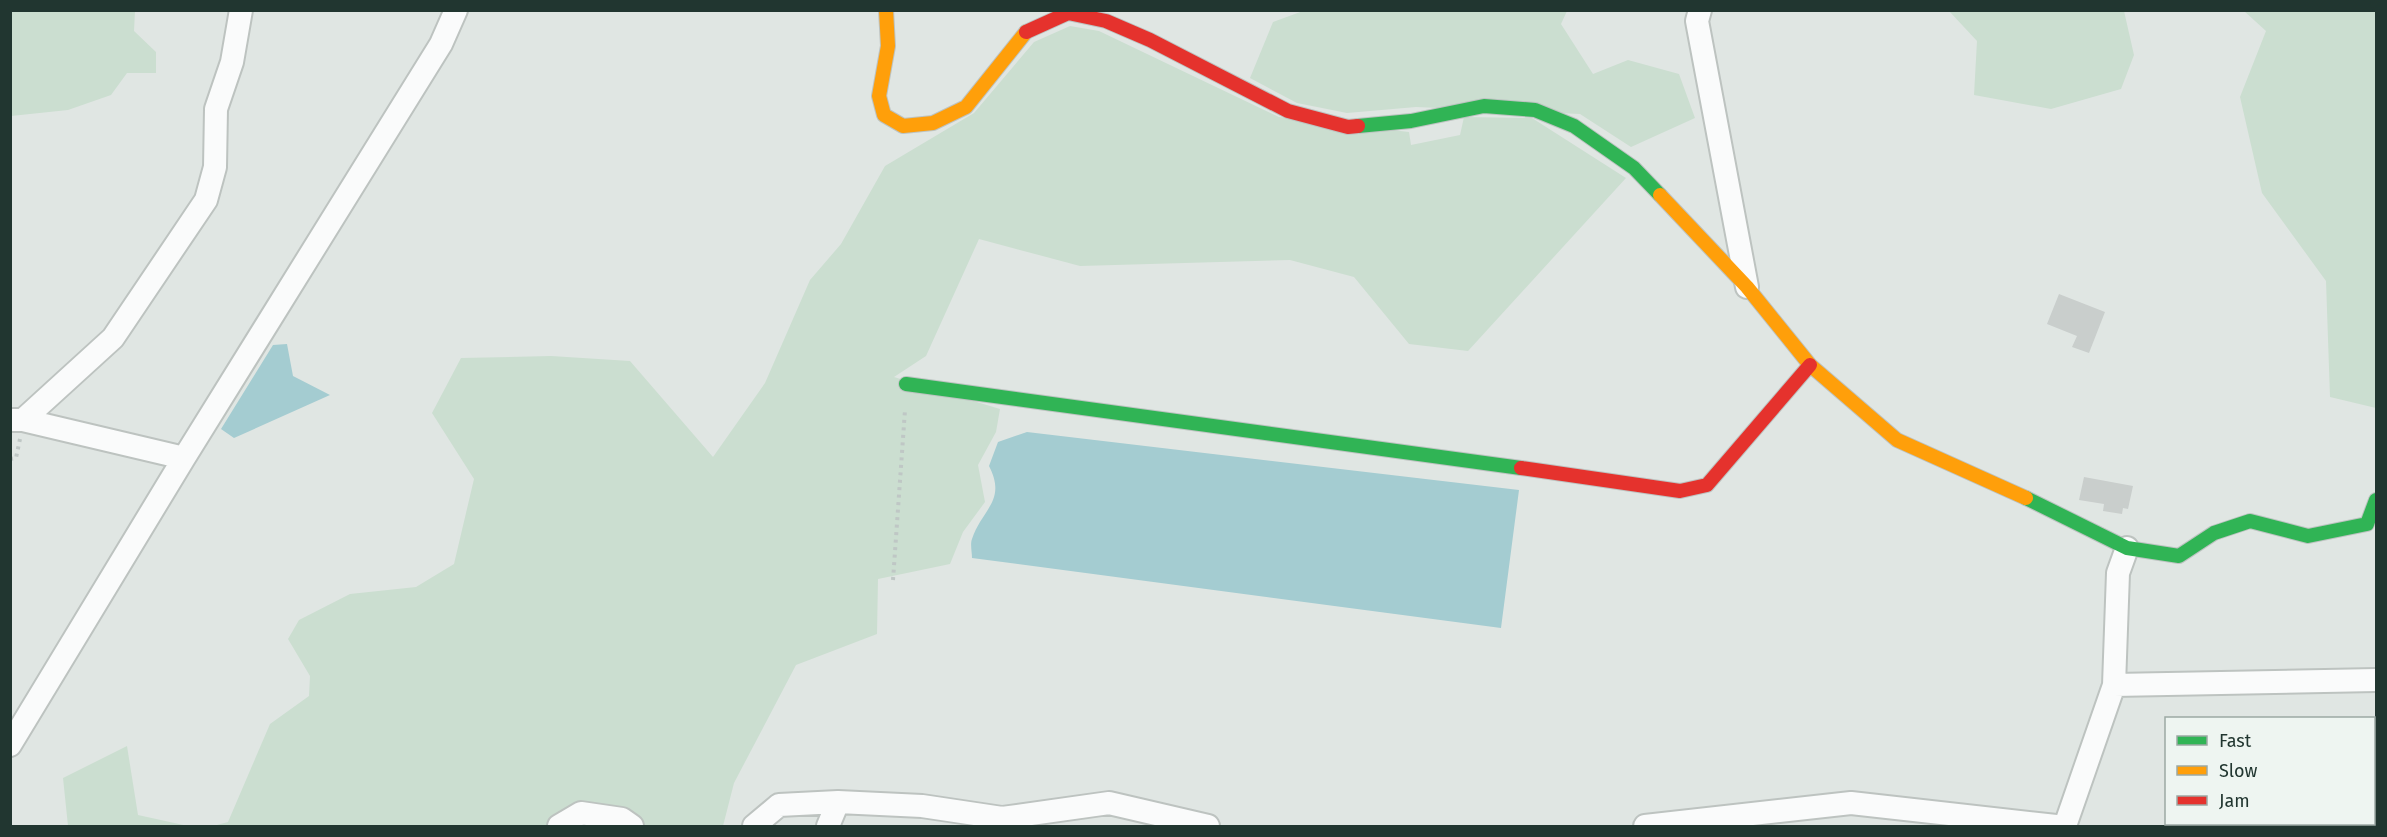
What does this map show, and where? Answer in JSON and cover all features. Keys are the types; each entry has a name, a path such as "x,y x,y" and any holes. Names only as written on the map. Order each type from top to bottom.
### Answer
{"street":[{"path":"17,420 113,338 206,200 215,167 216,109 232,62 242,10"},
{"path":"10,745 184,458 441,44 456,10"},
{"path":"886,10 888,46 879,96 884,115 903,126 933,123 966,107 1027,31 1068,13 1106,21 1150,40 1288,111 1347,127 1411,121 1484,106 1535,110 1574,126 1634,168 1748,287 1810,365 1897,440 2061,514 2127,549 2179,556 2214,533 2250,521 2308,536 2367,524 2376,500"},
{"path":"1700,10 1697,21 1748,287"},
{"path":"906,384 1428,454 1680,491 1707,485 1810,365"},
{"path":"17,420 184,458"},
{"path":"2065,826 2114,685 2118,573 2127,549"},
{"path":"2114,685 2376,680"},
{"path":"828,826 837,802"},
{"path":"754,826 779,805 837,802 922,806 1002,818 1109,803 1208,826"},
{"path":"1645,826 1851,803 2056,826"},
{"path":"559,826 581,813 622,819 632,826"}],"path":[{"path":"893,580 906,384"}],"green space":[{"path":"12,11 135,11 134,31 156,52 156,73 127,73 111,95 68,110 11,116"},
{"path":"1303,11 1567,11 1561,24 1593,74 1628,60 1679,74 1695,118 1631,147 1580,114 1416,107 1347,113 1297,103 1250,78 1273,22"},
{"path":"1949,11 2124,11 2134,55 2121,89 2051,109 1974,95 1977,41"},
{"path":"2244,11 2376,11 2376,408 2330,397 2326,281 2262,193 2240,97 2266,31"},
{"path":"1070,26 1099,31 1279,117 1409,132 1411,145 1460,135 1464,117 1532,118 1626,178 1468,351 1409,344 1354,277 1290,260 1080,266 979,239 926,356 894,377 1000,409 996,432 978,465 985,502 963,532 950,564 878,579 877,634 796,665 734,783 723,826 213,826 228,822 270,724 309,696 310,676 288,639 299,620 350,594 416,587 454,564 474,479 432,413 461,358 551,356 630,361 713,457 765,383 810,280 841,244 885,166 974,113 1034,42"},
{"path":"127,746 138,815 188,826 68,826 63,778"}],"water":[{"path":"287,344 293,376 330,395 234,438 221,429 273,345"},
{"path":"1027,432 1519,490 1501,628 972,558 972,539 994,497 994,478 989,466 998,442"}],"building":[{"path":"2059,294 2105,312 2089,353 2072,347 2077,336 2047,324"},
{"path":"2084,477 2133,486 2128,509 2123,508 2122,514 2103,511 2104,504 2079,500"}],"traffic: fast":[{"path":"1358,126 1411,121 1484,106 1535,110 1574,126 1634,168 1660,195"},
{"path":"906,384 1521,468"},
{"path":"2026,498 2127,548 2179,556 2214,533 2250,521 2308,536 2367,524 2376,500"}],"traffic: slow":[{"path":"886,10 888,46 879,96 884,115 903,126 933,123 966,107 1026,32"},
{"path":"1660,195 1747,287 1810,365 1897,440 2026,498"}],"traffic: jam":[{"path":"1026,32 1068,13 1106,21 1150,40 1288,111 1348,127 1358,126"},
{"path":"1521,468 1680,491 1707,485 1810,365"}]}
